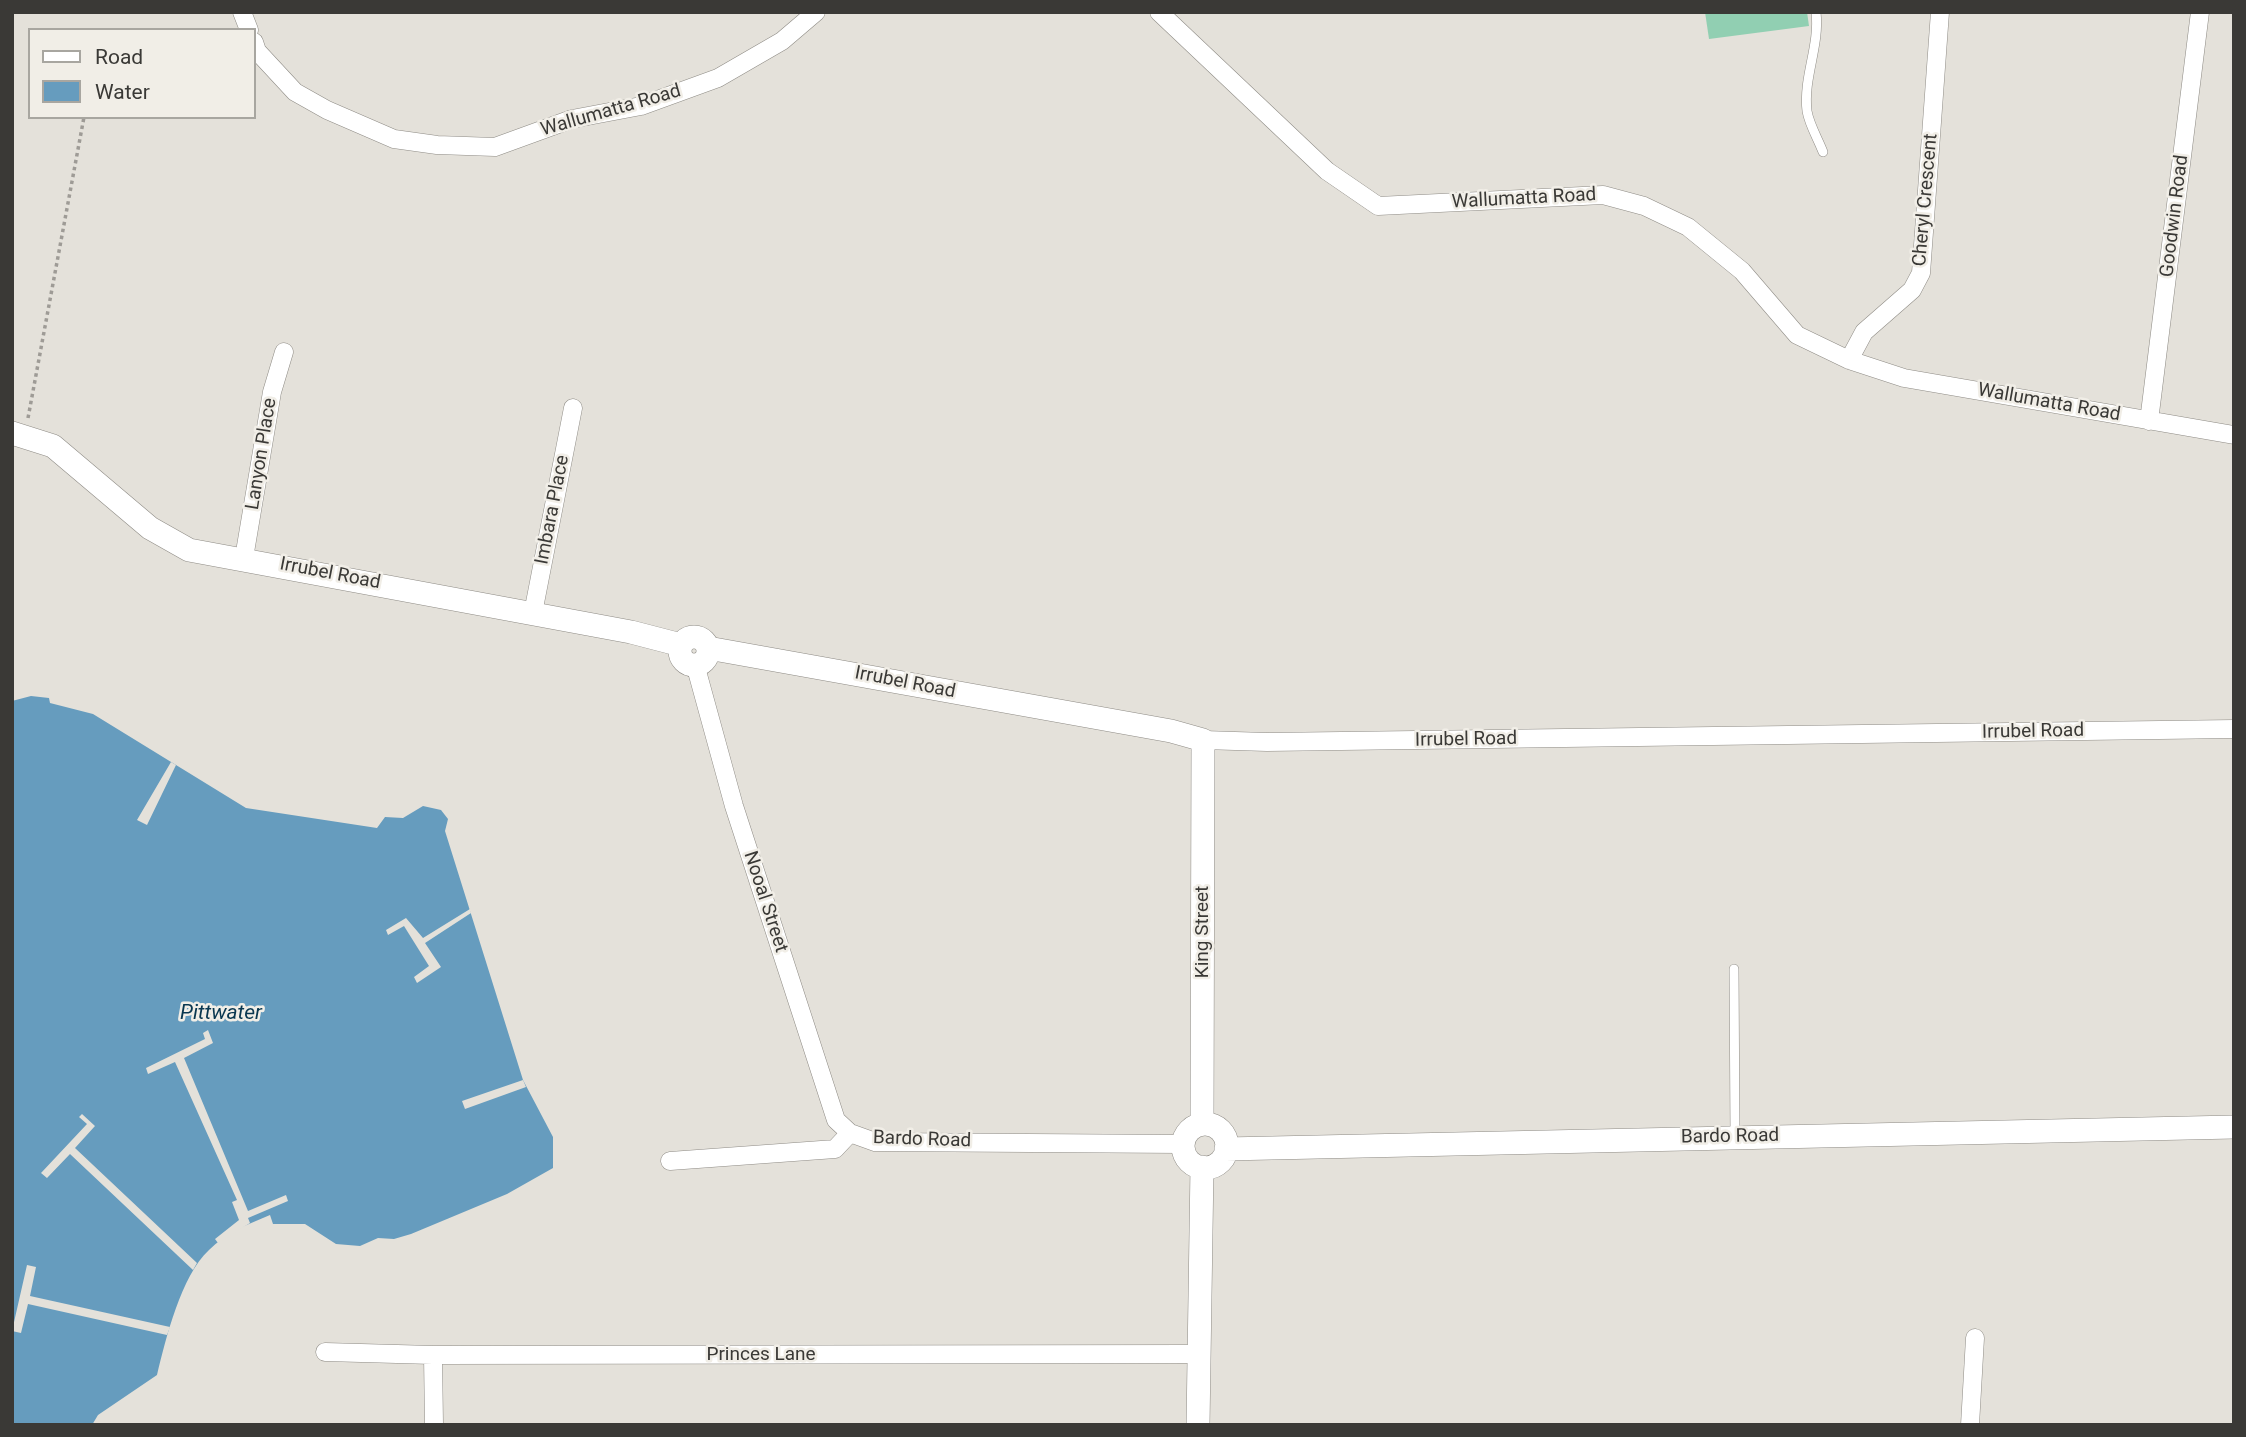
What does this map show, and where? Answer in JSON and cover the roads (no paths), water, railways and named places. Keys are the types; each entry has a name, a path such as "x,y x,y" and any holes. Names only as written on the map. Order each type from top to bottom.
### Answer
{"street":[{"name":"Wallumatta Road","path":"256,49 295,92 327,110 394,139 437,145 495,147 572,119 641,106 718,78 782,41 816,12"},
{"name":"Wallumatta Road","path":"1159,12 1327,171 1367,201 1378,206 1604,195 1644,206 1688,227 1742,271 1797,335 1849,360 1904,378 2234,435"},
{"name":"Cheryl Crescent","path":"1849,360 1864,332 1881,314 1912,290 1922,273 1940,12"},
{"name":"Goodwin Road","path":"2149,421 2200,12"},
{"name":"Lanyon Place","path":"244,558 272,392 284,352"},
{"name":"Imbara Place","path":"533,613 573,408"},
{"name":"Irrubel Road","path":"19,435 53,446 150,528 189,550 244,558 641,634 681,645 682,657 743,652 1180,733 1203,740 1266,742 2234,729"},
{"name":"Nooal Street","path":"701,656 734,806 836,1120 850,1133"},
{"name":"King Street","path":"1202,1124 1203,740"},
{"path":"1202,1124 1217,1128 1223,1133 1226,1149 1220,1161 1202,1167 1190,1161 1183,1144 1188,1132 1202,1124"},
{"name":"Bardo Road","path":"1226,1149 2234,1127"},
{"name":"Bardo Road","path":"670,1161 835,1149 850,1133 875,1142 1183,1144"},
{"path":"1198,1425 1196,1354 1202,1167"},
{"path":"1970,1425 1975,1338"},
{"name":"Princes Lane","path":"325,1352 433,1355 1196,1354"},
{"path":"433,1355 434,1425"}],"lane":[{"path":"1816,12 1818,36 1807,92 1807,113 1823,152"},
{"path":"1734,969 1735,1137"}],"water":[{"name":"Pittwater","path":"31,696 49,698 50,703 93,714 246,808 377,828 385,817 403,818 423,806 441,810 448,819 445,831 523,1080 553,1137 553,1168 507,1194 411,1234 394,1239 378,1238 360,1246 336,1244 305,1224 273,1224 270,1215 230,1234 209,1250 190,1275 176,1308 157,1375 98,1415 92,1425 12,1425 12,701"}]}
